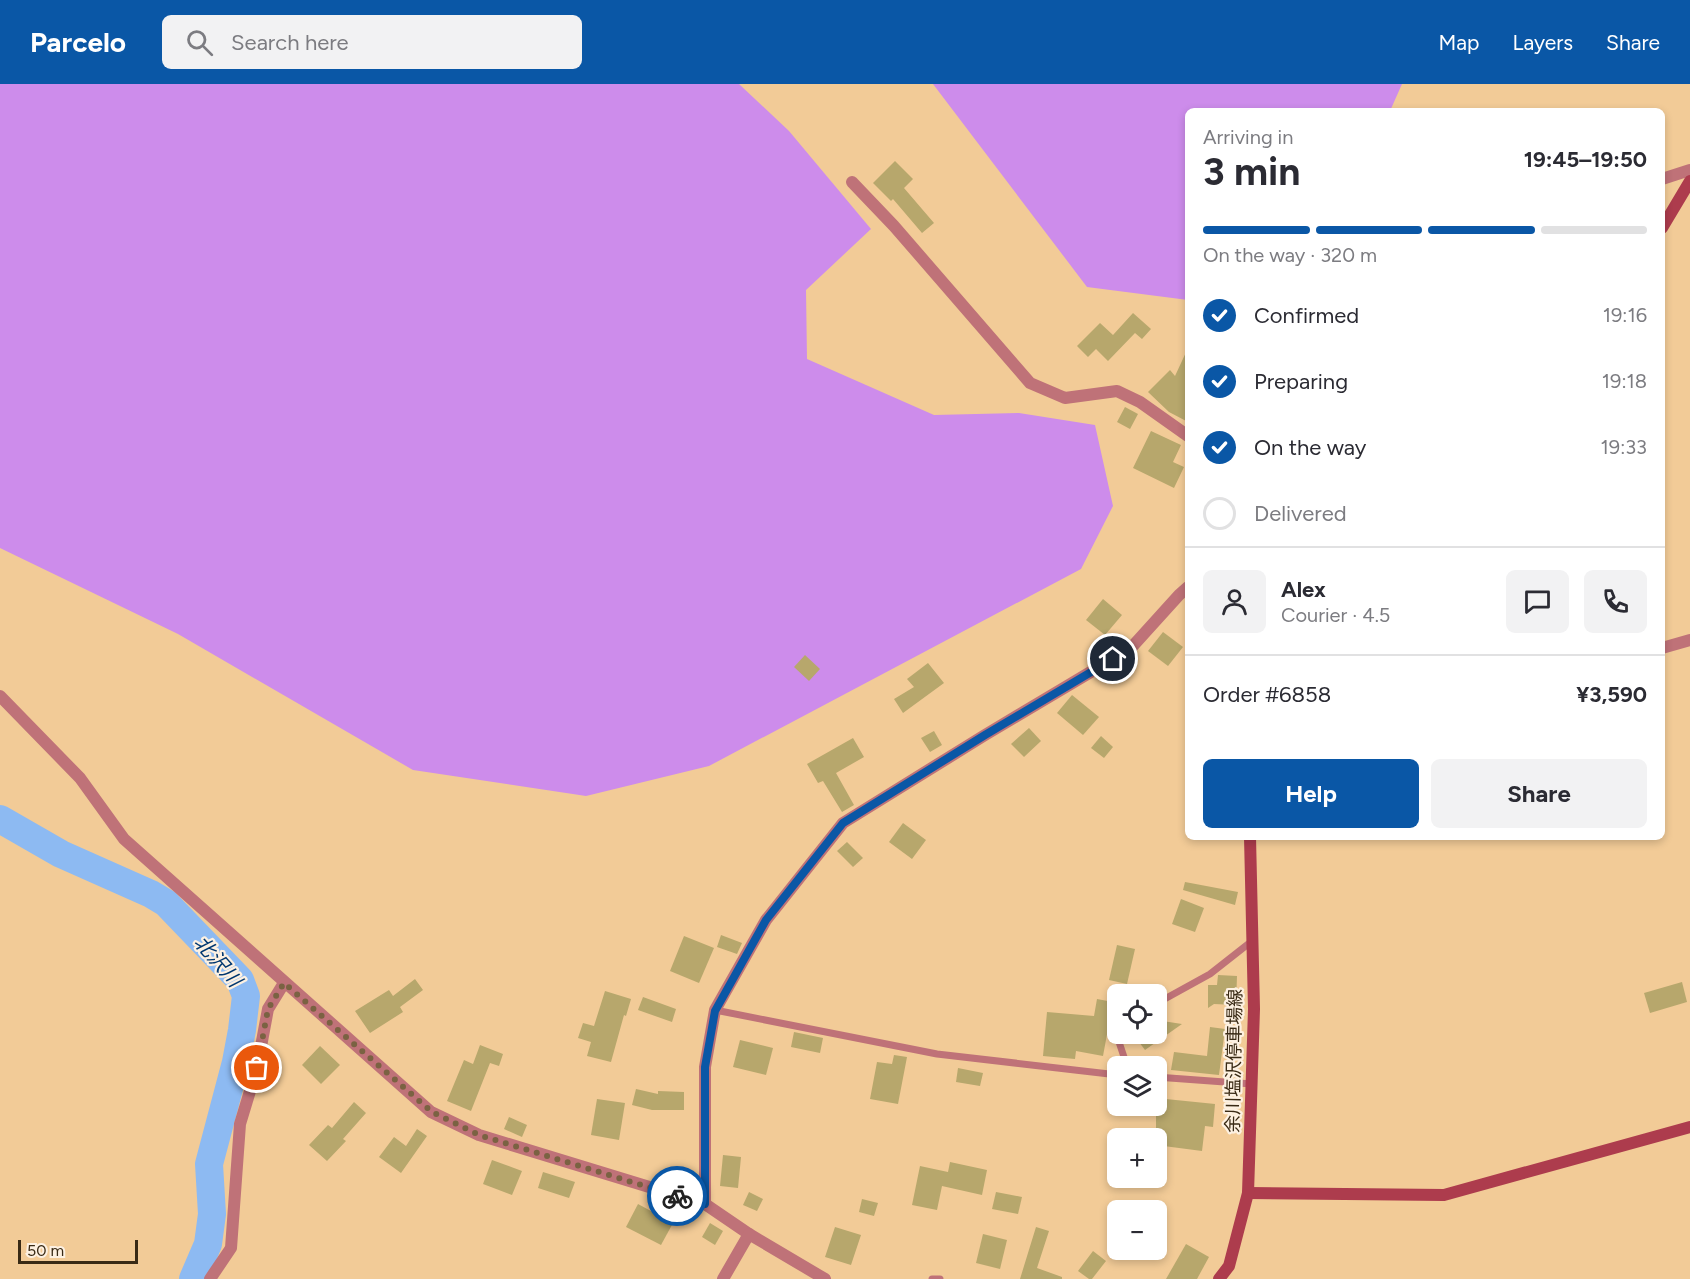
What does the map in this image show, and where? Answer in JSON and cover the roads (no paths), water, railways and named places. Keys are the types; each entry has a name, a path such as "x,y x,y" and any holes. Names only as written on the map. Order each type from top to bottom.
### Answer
{"main road":[{"path":"1665,223 1690,181"},
{"name":"余川塩沢停車場線","path":"1219,1279 1229,1266 1248,1192 1254,1009 1250,840"},
{"path":"1248,1192 1444,1195 1690,1128"}],"street":[{"path":"1665,178 1690,170"},
{"path":"852,182 894,226 1030,383 1065,398 1117,391 1140,402 1185,434"},
{"path":"705,1204 705,1067 715,1011 766,920 843,823 1131,648 1185,590"},
{"path":"1665,647 1690,640"},
{"path":"0,696 80,778 124,839 432,1112 479,1135 705,1204 749,1234 825,1279"},
{"path":"210,1279 231,1248 240,1124 257,1068 268,1009 284,983"},
{"path":"723,1279 749,1234"}],"lane":[{"path":"1167,998 1210,974 1252,941"},
{"path":"715,1011 937,1054 1107,1074"},
{"path":"1167,1078 1252,1083"},
{"path":"932,1279 940,1279"}],"waterway":[{"name":"北沢川","path":"0,819 61,854 151,894 166,903 240,980 246,996 242,1030 236,1062 209,1164 212,1214 208,1244 193,1279"}]}
